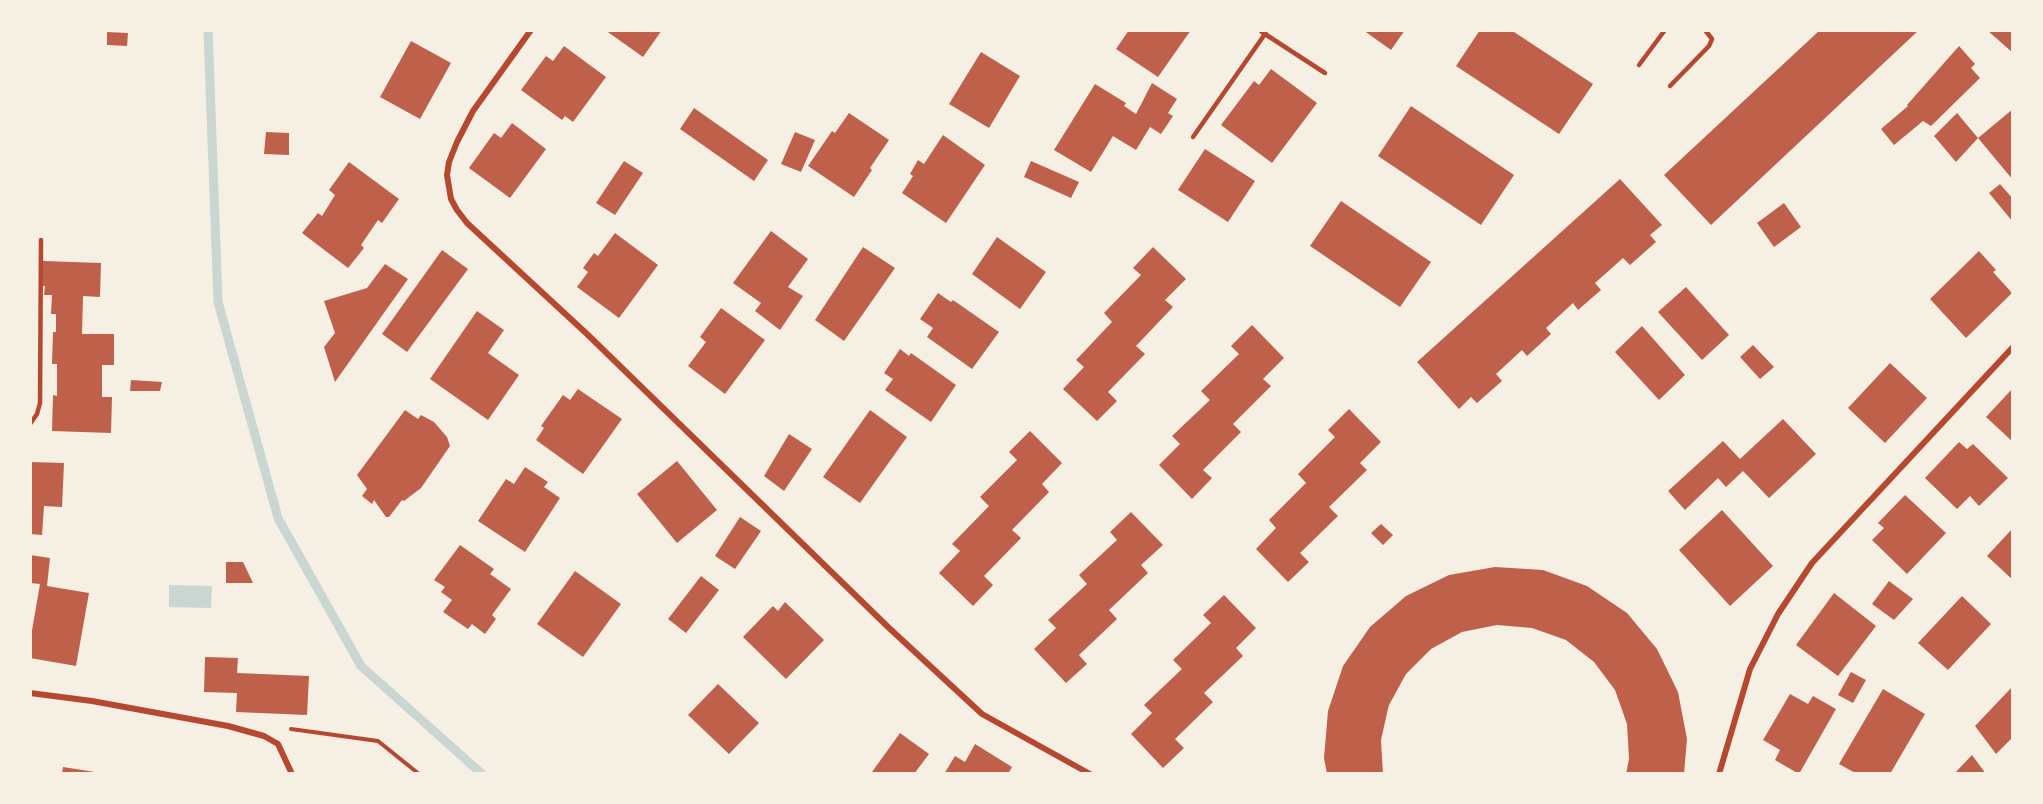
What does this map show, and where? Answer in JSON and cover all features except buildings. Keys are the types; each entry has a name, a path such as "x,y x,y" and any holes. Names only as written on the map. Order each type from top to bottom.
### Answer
{"street":[{"path":"531,30 473,111 457,142 449,162 447,175 451,199 456,210 888,627 982,714 1090,774"},
{"path":"1719,774 1750,669 1778,614 1812,563 2013,347"},
{"path":"30,693 92,701 228,726 264,736 278,744 292,774"}],"lane":[{"path":"1639,65 1665,30"},
{"path":"1670,86 1705,53 1712,39 1705,30"},
{"path":"1193,137 1263,32 1325,73"},
{"path":"30,424 37,414 40,403 41,240"}],"path":[{"path":"264,736 288,729 378,741 419,774"}],"shaded area":[{"path":"169,585 212,586 211,608 169,607"}],"waterway":[{"path":"208,30 218,302 278,518 361,666 482,774"}]}
